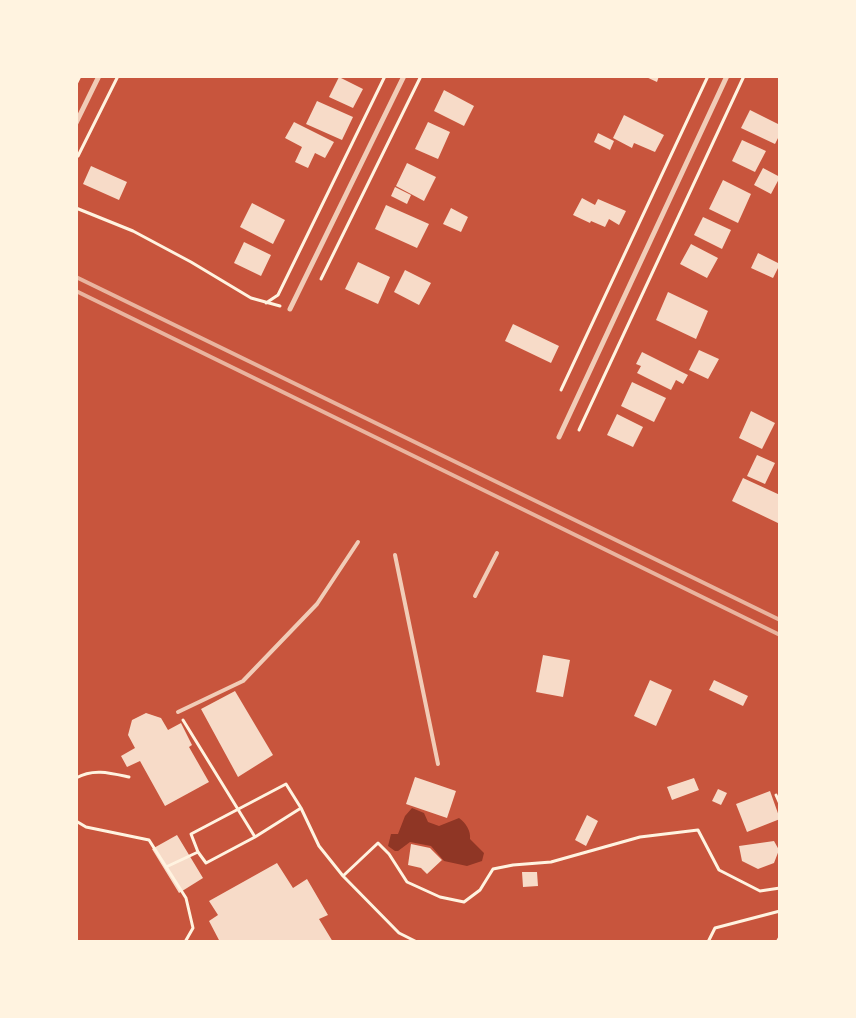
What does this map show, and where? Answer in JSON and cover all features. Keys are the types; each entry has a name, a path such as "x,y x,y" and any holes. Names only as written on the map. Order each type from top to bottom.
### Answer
{"street":[{"path":"76,123 99,76"},
{"path":"290,309 404,76"},
{"path":"559,437 727,76"}],"lane":[{"path":"178,712 243,681 317,604 358,542"},
{"path":"475,596 497,553"},
{"path":"395,555 438,764"}],"path":[{"path":"76,84 80,76"},
{"path":"78,156 118,76"},
{"path":"266,303 278,295 385,76"},
{"path":"322,279 421,76"},
{"path":"561,390 708,76"},
{"path":"579,430 744,76"},
{"path":"76,208 133,231 191,262 251,298 290,309"},
{"path":"178,712 255,836"},
{"path":"76,778 86,772 110,773 129,777"},
{"path":"301,808 206,863 198,852 191,834 286,784 301,808 319,846 343,876 399,933 417,942"},
{"path":"776,795 780,804"},
{"path":"76,821 86,826 149,840 186,898 193,928 185,942"},
{"path":"343,876 378,844 389,854 407,882 440,896 464,902 480,890 493,868 551,862 640,837 698,830 719,870 760,891 780,888"},
{"path":"166,867 198,852"},
{"path":"708,942 715,928 780,911"},
{"path":"777,942 780,937"}],"shaded area":[{"path":"412,808 424,813 428,822 439,826 459,818 468,827 470,839 484,853 482,861 467,866 444,861 431,846 410,842 398,851 388,846 391,834 398,834 405,816"}],"building":[{"path":"644,76 659,76 657,82"},
{"path":"339,77 363,89 353,108 329,97"},
{"path":"444,90 474,106 464,126 434,111"},
{"path":"317,101 353,117 342,140 306,124"},
{"path":"750,110 780,125 780,134 775,144 741,128"},
{"path":"624,115 664,135 655,152 634,143 632,148 613,138"},
{"path":"294,122 334,142 325,158 315,153 308,168 295,162 302,147 285,138"},
{"path":"428,122 450,132 438,159 415,149"},
{"path":"598,133 614,141 610,150 594,142"},
{"path":"742,140 766,151 755,172 732,161"},
{"path":"407,163 436,177 424,201 396,186"},
{"path":"91,166 127,182 119,200 83,184"},
{"path":"763,168 780,177 771,194 754,185"},
{"path":"723,180 751,194 738,223 709,209"},
{"path":"395,187 411,195 407,204 391,196"},
{"path":"582,198 595,205 598,199 626,211 619,225 609,219 605,227 591,221 590,223 573,215"},
{"path":"252,203 285,220 273,244 240,227"},
{"path":"386,205 429,224 417,248 375,229"},
{"path":"451,208 468,217 461,232 443,224"},
{"path":"703,217 731,230 722,249 694,235"},
{"path":"244,242 271,255 261,276 234,263"},
{"path":"691,244 718,258 707,278 680,264"},
{"path":"758,253 780,264 773,278 751,268"},
{"path":"358,262 390,277 378,304 345,289"},
{"path":"405,270 431,283 419,305 394,292"},
{"path":"668,292 708,311 696,339 656,320"},
{"path":"513,324 559,346 551,363 505,341"},
{"path":"699,350 719,359 708,379 689,370"},
{"path":"642,352 688,375 683,384 676,380 671,390 637,373 641,366 636,364"},
{"path":"632,382 666,398 654,422 621,406"},
{"path":"751,411 775,423 762,449 739,438"},
{"path":"617,414 643,427 633,447 607,435"},
{"path":"757,455 775,463 765,484 747,476"},
{"path":"743,478 780,495 780,524 732,501"},
{"path":"543,655 570,660 563,697 536,692"},
{"path":"650,680 672,690 656,726 634,716"},
{"path":"714,680 748,696 743,706 709,690"},
{"path":"235,691 273,755 238,777 201,709"},
{"path":"146,713 161,718 168,730 181,723 192,745 189,747 209,782 165,806 140,761 127,767 121,756 135,748 128,735 132,720"},
{"path":"415,777 456,791 447,818 406,804"},
{"path":"694,778 699,790 672,800 667,787"},
{"path":"718,789 727,793 721,805 712,801"},
{"path":"770,791 780,819 747,832 736,804"},
{"path":"587,815 598,821 586,846 575,840"},
{"path":"177,835 203,878 179,893 152,849"},
{"path":"774,841 779,850 774,863 758,869 742,861 739,846"},
{"path":"411,844 430,848 442,860 427,874 421,868 408,865"},
{"path":"277,863 293,888 307,879 328,915 319,919 333,942 220,942 209,921 218,915 209,901"},
{"path":"522,872 537,872 538,886 523,887"}],"railway":[{"path":"76,277 780,620"},
{"path":"76,291 780,635"}]}
